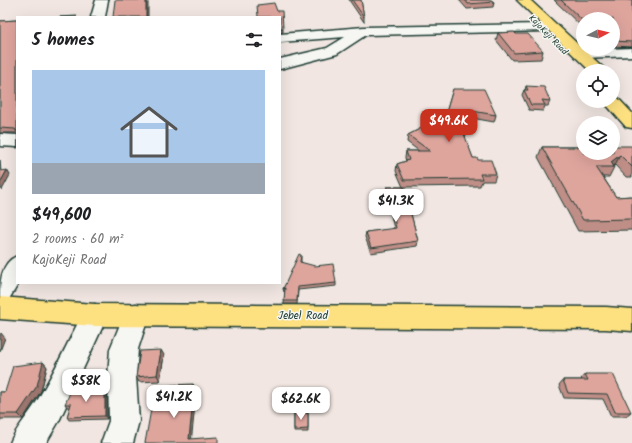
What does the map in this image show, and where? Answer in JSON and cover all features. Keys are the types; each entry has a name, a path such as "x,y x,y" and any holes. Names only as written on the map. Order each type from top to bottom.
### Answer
{"main road":[{"name":"KajoKeji Road","path":"512,0 542,28 576,64"},
{"name":"KajoKeji Road","path":"523,0 576,48"},
{"name":"KajoKeji Road","path":"585,56 592,64"},
{"path":"620,92 632,105"},
{"path":"618,108 632,123"},
{"name":"Jebel Road","path":"0,308 94,315 606,318 632,320"},
{"name":"Jebel Road","path":"606,318 632,316"}],"street":[{"path":"98,16 102,0"},
{"path":"281,38 364,31 542,28"},
{"path":"281,64 332,52 364,31"},
{"path":"281,51 299,37"},
{"path":"620,52 632,52"},
{"path":"0,140 16,141"},
{"path":"0,292 16,267"},
{"path":"26,443 32,437 50,406 94,315"},
{"path":"117,443 124,421 122,377 124,349 136,315"}],"building":[{"path":"115,0 146,0 146,16 113,16"},
{"path":"352,0 361,0 364,17"},
{"path":"465,0 491,0 494,2 468,4"},
{"path":"561,0 632,1 632,42 620,41 620,12 576,12 576,14"},
{"path":"274,3 277,11 282,11 283,28 281,28 281,16 258,16 257,5"},
{"path":"16,20 16,131 15,129 0,128 0,21"},
{"path":"514,32 516,34 528,34 543,51 514,53 498,33"},
{"path":"526,86 544,87 550,101 542,100 545,105 531,105 524,90 528,90"},
{"path":"453,89 484,89 496,115 466,110 467,131 463,131 473,158 477,158 478,160 491,160 496,174 480,174 482,179 404,180 397,164 409,160 406,151 430,151 408,135 445,116"},
{"path":"620,146 632,147 632,167 620,155"},
{"path":"542,147 576,147 576,160 614,160 611,162 614,167 596,167 616,197 632,196 632,219 583,220"},
{"path":"7,170 0,183 0,171"},
{"path":"387,187 404,187 418,241 371,248 366,232 396,228"},
{"path":"299,254 301,255 300,262 315,266 333,264 336,283 298,287 297,301 284,301 285,288 283,289"},
{"path":"161,350 157,375 136,377 140,351"},
{"path":"43,362 37,386 18,414 0,414 0,392 5,392 13,366"},
{"path":"585,374 613,374 631,412 615,412 607,394 568,393 563,380 588,380"},
{"path":"193,384 191,401 193,401 189,439 218,437 218,443 145,443 152,404 168,402 171,385"},
{"path":"73,386 89,387 88,392 105,390 105,416 67,417 71,404 65,404"},
{"path":"294,413 308,413 308,429 294,430"}]}
